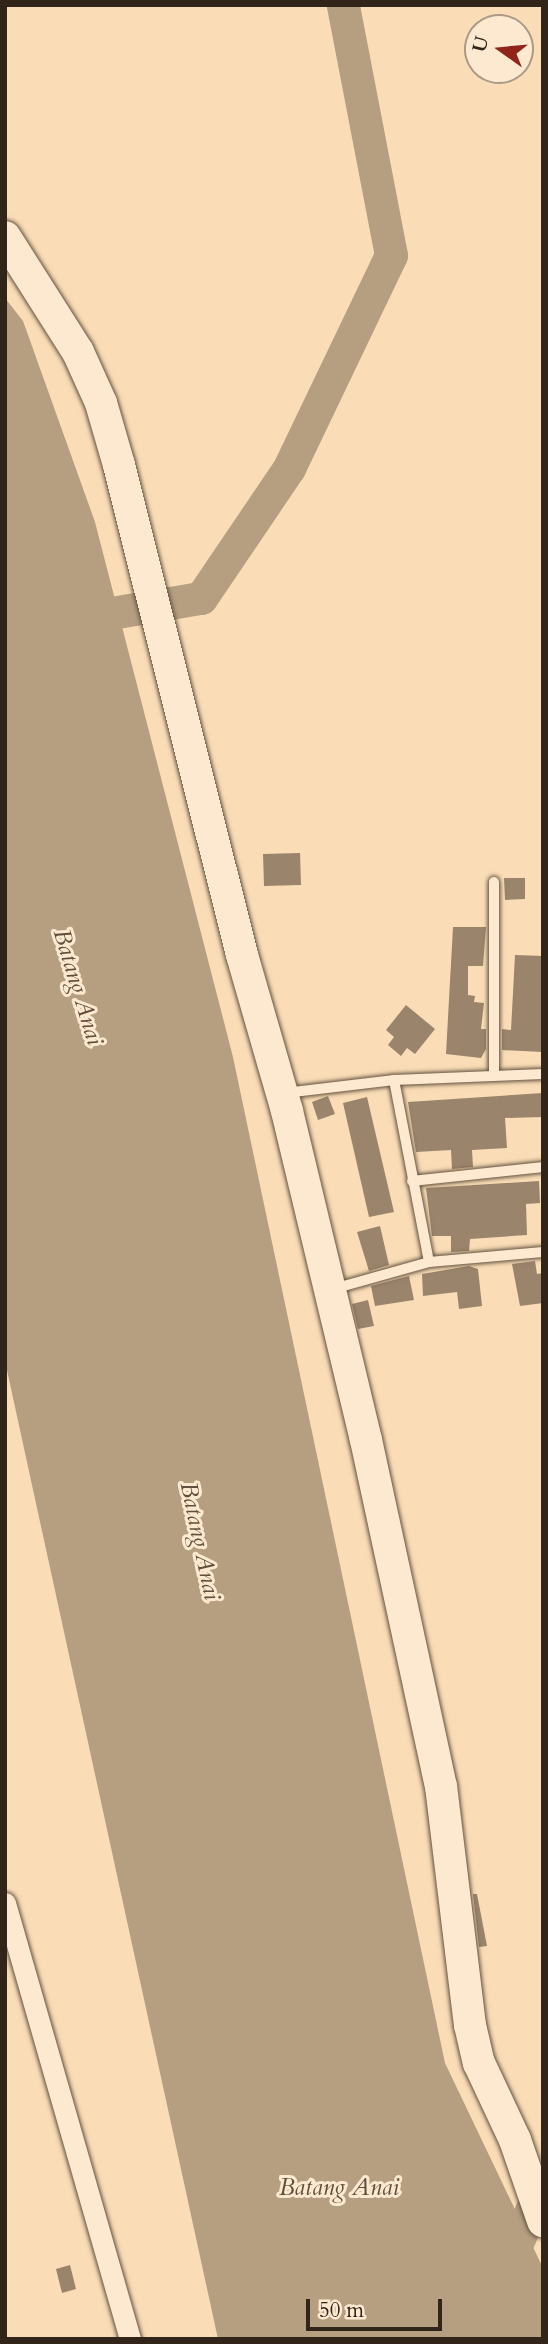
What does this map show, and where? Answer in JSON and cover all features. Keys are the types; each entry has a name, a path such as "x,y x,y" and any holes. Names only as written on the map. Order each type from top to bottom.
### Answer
{"street":[{"path":"5,237 48,299 101,403 149,575 242,955 282,1094 331,1290 442,1786 470,2025 479,2063 515,2140 541,2217"},
{"path":"5,1903 130,2339"}],"lane":[{"path":"494,882 494,1076"},
{"path":"282,1094 394,1080 543,1074"},
{"path":"394,1080 429,1262"},
{"path":"412,1181 543,1167"},
{"path":"331,1290 429,1262 543,1252"}],"water":[{"name":"Batang Anai","path":"5,298 23,321 95,522 233,1057 445,2063 543,2268 543,2339 218,2339 5,1361"}],"building":[{"path":"300,853 301,885 264,886 263,854"},
{"path":"504,878 525,878 525,899 505,900"},
{"path":"453,927 486,927 483,966 468,966 468,995 475,996 474,1002 484,1003 481,1029 486,1029 486,1049 481,1058 446,1054"},
{"path":"515,955 543,956 543,1052 502,1050 502,1029 511,1030"},
{"path":"406,1005 435,1029 415,1054 407,1048 401,1056 388,1045 394,1037 386,1030"},
{"path":"543,1093 543,1117 505,1118 507,1148 472,1150 473,1167 452,1169 451,1150 416,1152 408,1102"},
{"path":"328,1096 335,1114 318,1120 312,1102"},
{"path":"367,1097 394,1212 369,1217 343,1103"},
{"path":"539,1181 540,1203 526,1204 527,1235 470,1239 469,1251 451,1252 451,1236 432,1236 426,1188"},
{"path":"380,1226 389,1265 369,1271 357,1232"},
{"path":"535,1261 537,1274 543,1273 543,1303 520,1306 512,1264"},
{"path":"469,1266 478,1269 482,1306 459,1309 457,1292 423,1296 422,1274"},
{"path":"409,1276 414,1300 375,1306 371,1286"},
{"path":"368,1300 374,1326 358,1329 352,1304"},
{"path":"473,1894 477,1894 487,1946 479,1947"},
{"path":"70,2265 76,2289 62,2293 56,2269"}],"waterway":[{"path":"5,631 201,598 289,468 391,255 343,5"},
{"path":"475,2339 543,2183"}]}
